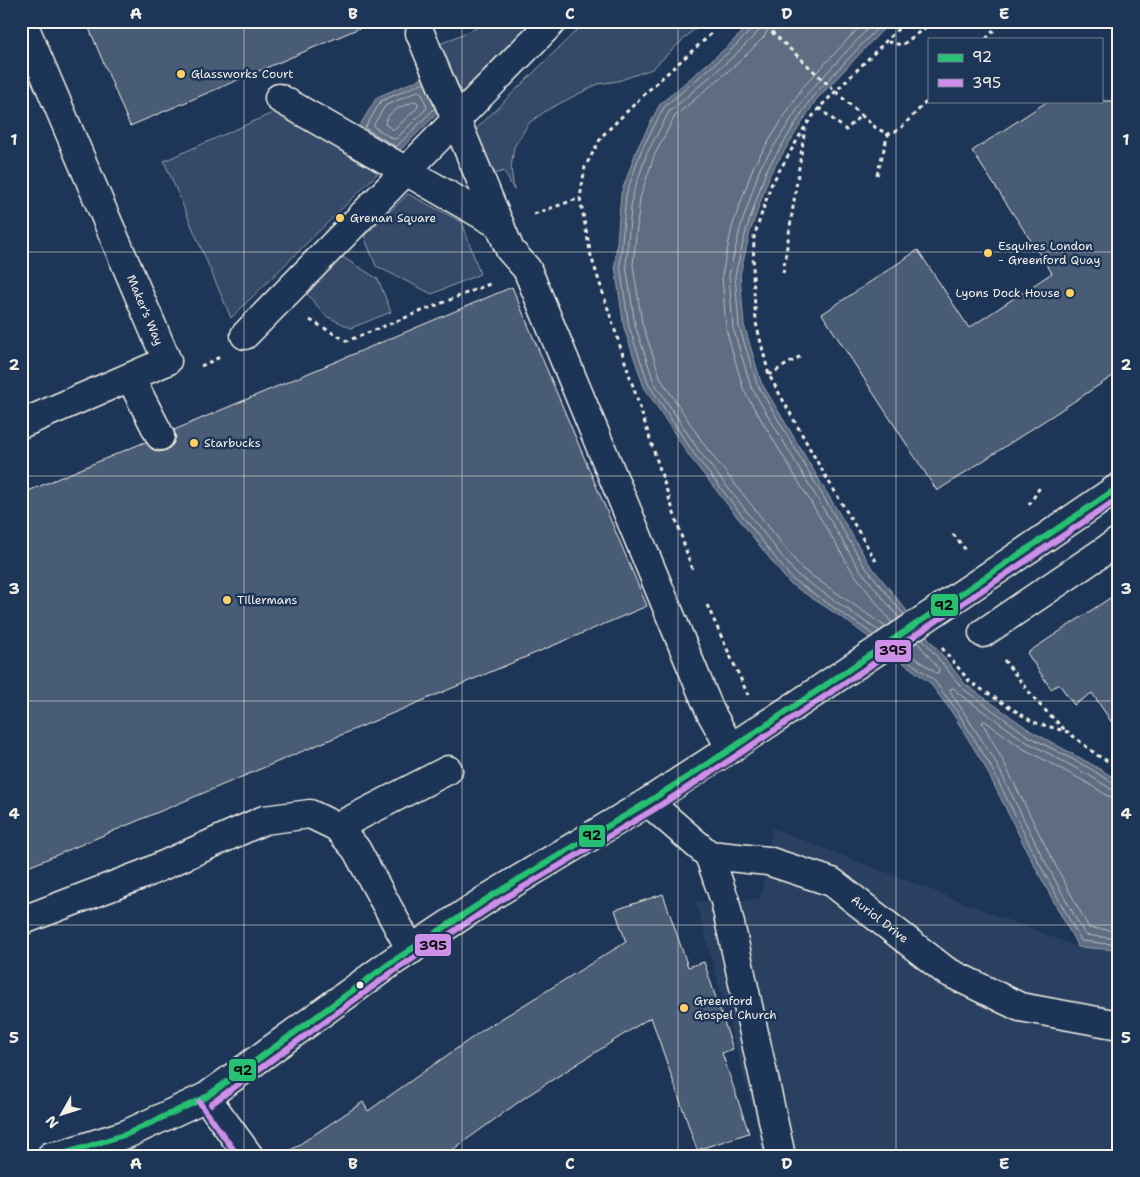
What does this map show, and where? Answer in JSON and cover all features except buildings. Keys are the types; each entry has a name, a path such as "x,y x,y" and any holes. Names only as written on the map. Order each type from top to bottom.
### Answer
{"street":[{"name":"Maker's Way","path":"21,424 167,361 22,21"},
{"path":"246,335 553,21"},
{"path":"420,33 510,250 527,268 711,713 732,748"},
{"path":"280,98 500,225"},
{"path":"130,377 160,436"},
{"path":"51,1156 127,1134 206,1096 389,964 493,896 648,802 766,726 1119,486"},
{"path":"984,633 1119,541"},
{"path":"337,827 448,770"},
{"path":"648,802 708,855 725,901 781,1156"},
{"path":"21,921 144,874 264,820 310,814 337,827 356,850 411,950"},
{"name":"Auriol Drive","path":"708,855 768,861 832,882 946,971 1020,1007 1119,1025"},
{"path":"206,1096 249,1156"}],"path":[{"path":"760,21 861,115 876,128 888,134 899,130 928,99"},
{"path":"876,561 819,466 769,375 756,323 753,275 754,237 771,185 806,125 819,108 906,21"},
{"path":"887,42 902,45 934,21"},
{"path":"987,38 1002,21"},
{"path":"695,578 591,256 580,198 585,167 602,136 652,86 711,34"},
{"path":"819,108 846,130 861,115"},
{"path":"783,273 806,125"},
{"path":"877,175 888,134"},
{"path":"554,207 580,198"},
{"path":"307,318 347,341 527,268"},
{"path":"167,361 188,372 225,355"},
{"path":"769,375 801,356"},
{"path":"703,596 739,678 766,726"},
{"path":"984,633 1038,703 1068,732 1119,768"},
{"path":"941,647 970,682 1032,722 1068,732"}],"shaded area":[{"path":"492,21 535,21 462,94 440,44"},
{"path":"593,21 703,21 652,69 618,81 598,84 547,110 529,123 514,147 511,168 514,190 504,171 495,174 475,130 580,27"},
{"path":"277,111 378,173 231,318 164,161"},
{"path":"408,194 462,222 480,274 432,294 376,266 364,236"},
{"path":"341,256 378,279 391,312 351,328 326,316 307,294"},
{"path":"772,828 1078,947 1119,950 1119,1156 761,1156 759,1132 696,902 760,899 768,861"}],"water":[{"path":"753,21 891,21 816,100 770,174 750,232 740,275 744,325 761,382 868,562 965,684 1031,731 1119,781 1119,950 1078,947 984,765 951,711 929,682 844,619 789,583 690,457 644,387 624,328 615,266 621,194 637,149 660,104 727,47"},
{"path":"427,76 441,110 396,154 357,130 377,97"}],"transit line":[{"name":"92","path":"52,1156 127,1134 206,1097 389,964 493,895 648,802 731,749 1119,487"},
{"name":"395","path":"211,1104 394,971 498,902 653,810 736,756 1119,498"},
{"name":"395","path":"199,1102 238,1156"}],"place":[{"name":"Glassworks Court","path":"181,74"},
{"name":"Grenan Square","path":"340,218"},
{"name":"Esquires London - Greenford Quay","path":"988,253"},
{"name":"Lyons Dock House","path":"1070,293"},
{"name":"Starbucks","path":"194,443"},
{"name":"Tillermans","path":"227,600"},
{"name":"Greenford Gospel Church","path":"684,1008"}]}
